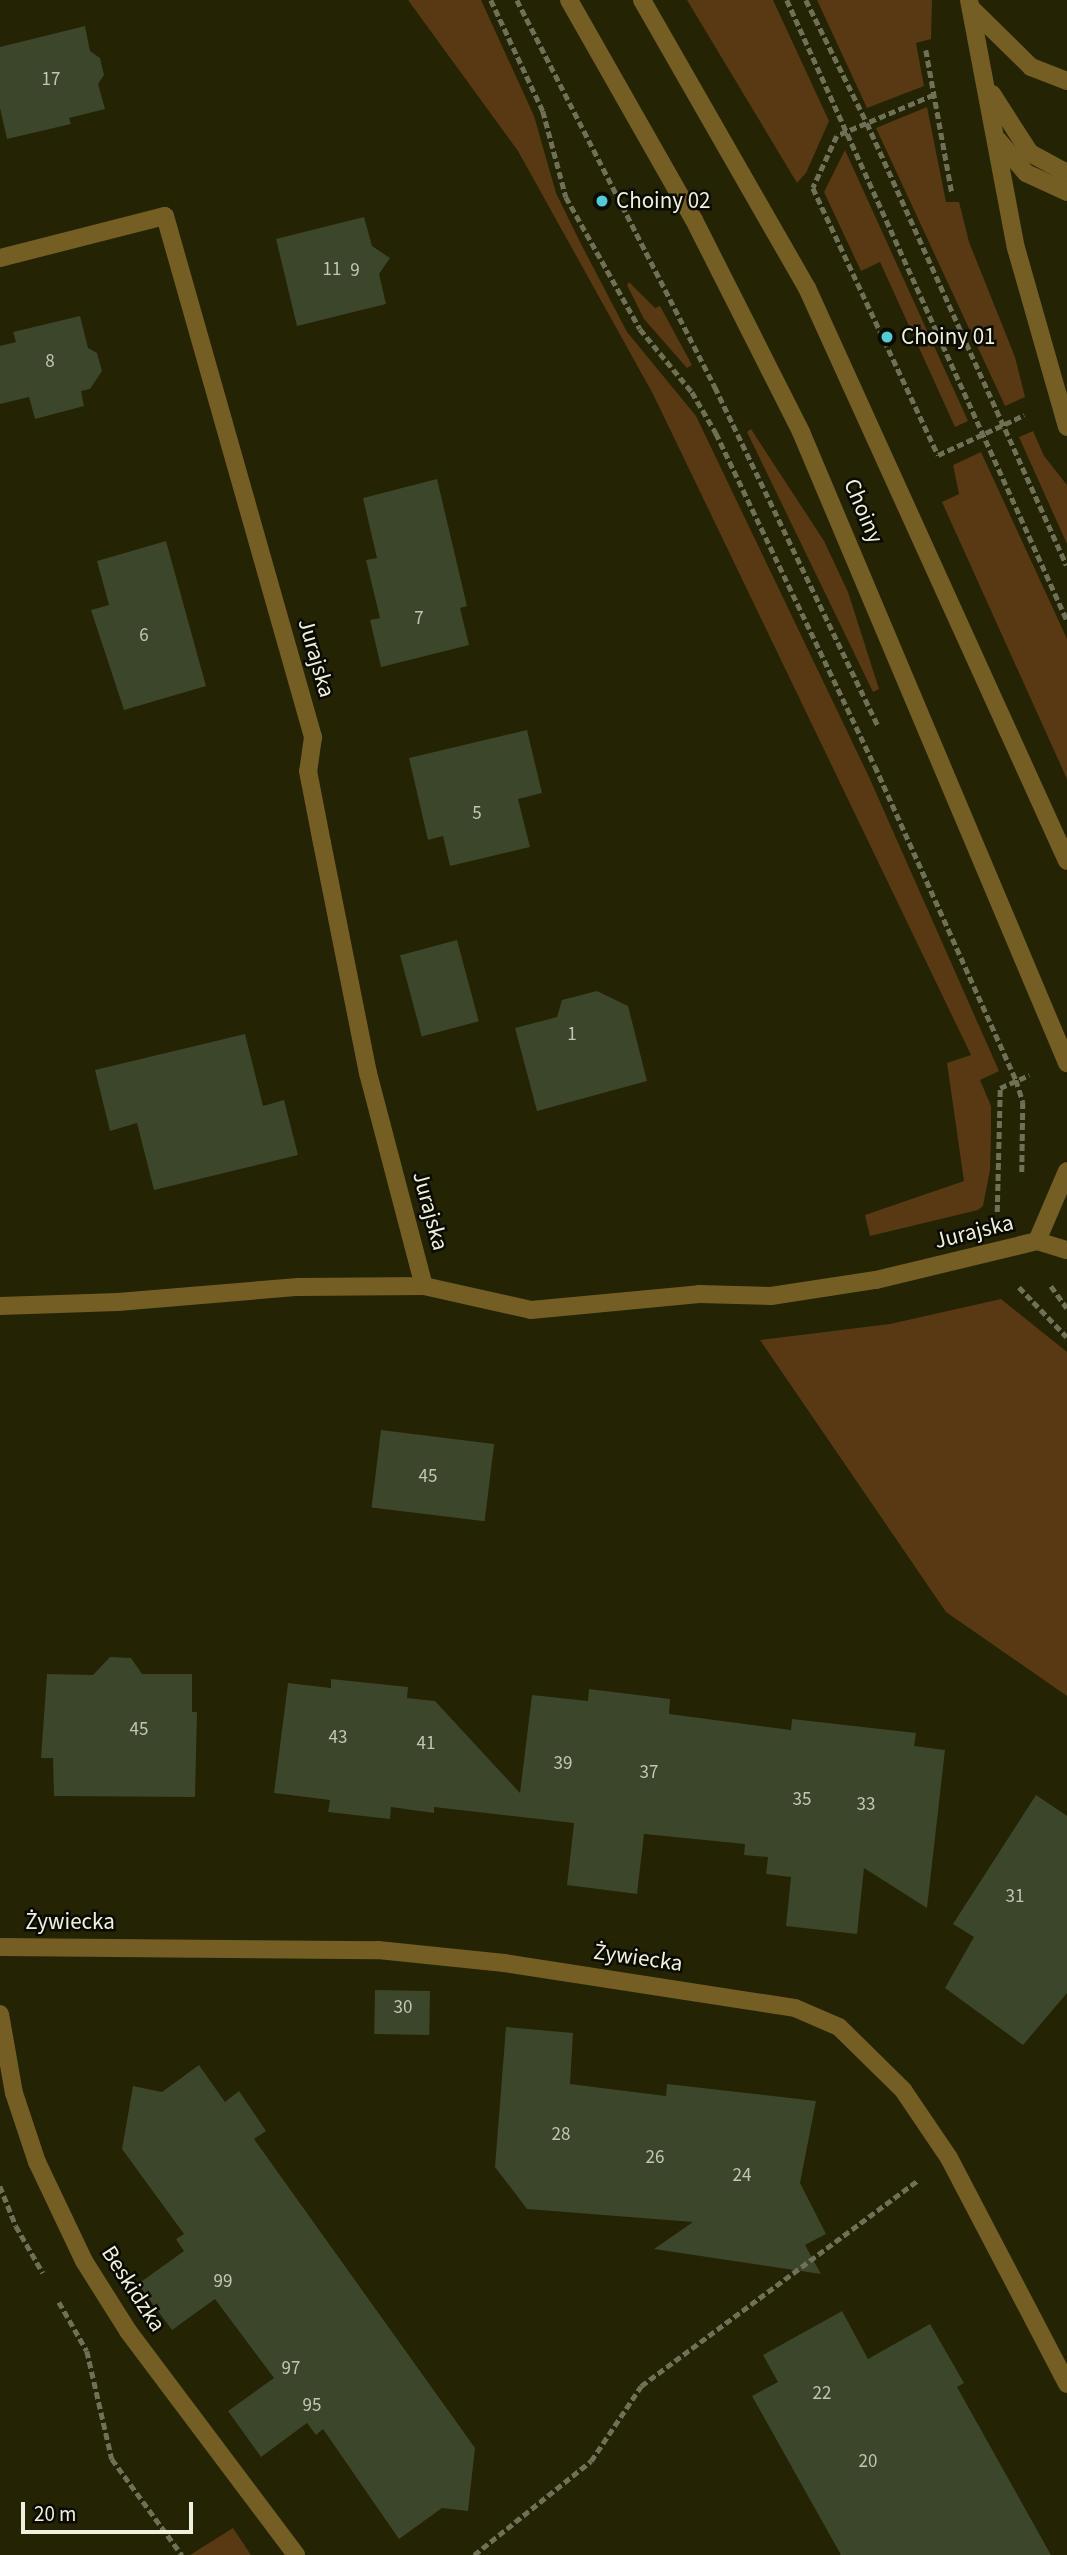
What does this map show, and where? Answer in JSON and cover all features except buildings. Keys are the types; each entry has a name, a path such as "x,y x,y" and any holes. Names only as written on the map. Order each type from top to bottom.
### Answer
{"street":[{"name":"Choiny","path":"569,0 694,220 801,432 1067,1063"},
{"path":"970,4 1016,248 1067,427"},
{"path":"970,4 1031,67 1067,81"},
{"name":"Choiny","path":"647,5 807,288 1063,844 1067,861"},
{"path":"981,72 1004,119 1030,153 1067,173"},
{"path":"981,72 1000,144 1026,173 1067,192"},
{"name":"Jurajska","path":"0,258 165,216 313,737 308,771 368,1073 425,1286"},
{"name":"Jurajska","path":"1037,1241 1067,1171"},
{"name":"Jurajska","path":"0,1306 118,1302 298,1287 425,1286 531,1310 699,1294 771,1296 876,1280 1037,1241 1067,1250"},
{"name":"Żywiecka","path":"0,1947 378,1950 504,1963 795,2008 839,2027 903,2090 949,2158 1067,2384"},
{"name":"Beskidzka","path":"0,2014 14,2094 37,2162 84,2261 128,2331 296,2555"}],"path":[{"path":"491,0 543,111 566,197 633,317 692,392 716,433 875,766 1016,1080 1023,1102 1022,1174 1037,1241 1052,1287 1067,1308"},
{"path":"517,0 715,387 881,731"},
{"path":"787,0 1067,620"},
{"path":"806,0 867,122 1067,565"},
{"path":"926,50 952,194"},
{"path":"934,95 837,136 813,188 938,455 1025,415"},
{"path":"1035,1073 1000,1088 997,1216 1017,1284 1067,1337"},
{"path":"474,2555 591,2462 641,2386 949,2158"},
{"path":"0,2186 16,2226 48,2283"},
{"path":"55,2294 88,2351 112,2459 182,2555"}],"shaded area":[{"path":"408,0 481,0 534,116 556,193 580,242 627,332 696,416 869,777 999,1071 980,1080 991,1106 991,1134 990,1170 983,1206 978,1210 870,1236 865,1215 964,1181 947,1063 971,1055 653,394 518,151"},
{"path":"687,0 773,0 829,121 806,173 797,183"},
{"path":"817,0 932,0 931,39 916,43 924,86 867,108"},
{"path":"927,107 946,202 959,202 969,242 1015,357 1025,397 1005,406 876,128"},
{"path":"845,150 968,421 955,427 880,262 861,271 824,192"},
{"path":"629,282 655,308 660,306 692,365 687,368 644,319 627,285"},
{"path":"751,429 824,541 848,592 879,689 873,692 747,432"},
{"path":"1033,431 1044,456 1067,485 1067,544 1019,437"},
{"path":"981,452 1067,639 1067,779 942,502 959,494 953,465"},
{"path":"1001,1299 1067,1352 1067,1696 946,1612 760,1340 890,1324"},
{"path":"233,2528 251,2555 190,2555"}],"place":[{"name":"Choiny 02","path":"602,201"},
{"name":"Choiny 01","path":"887,337"}]}
